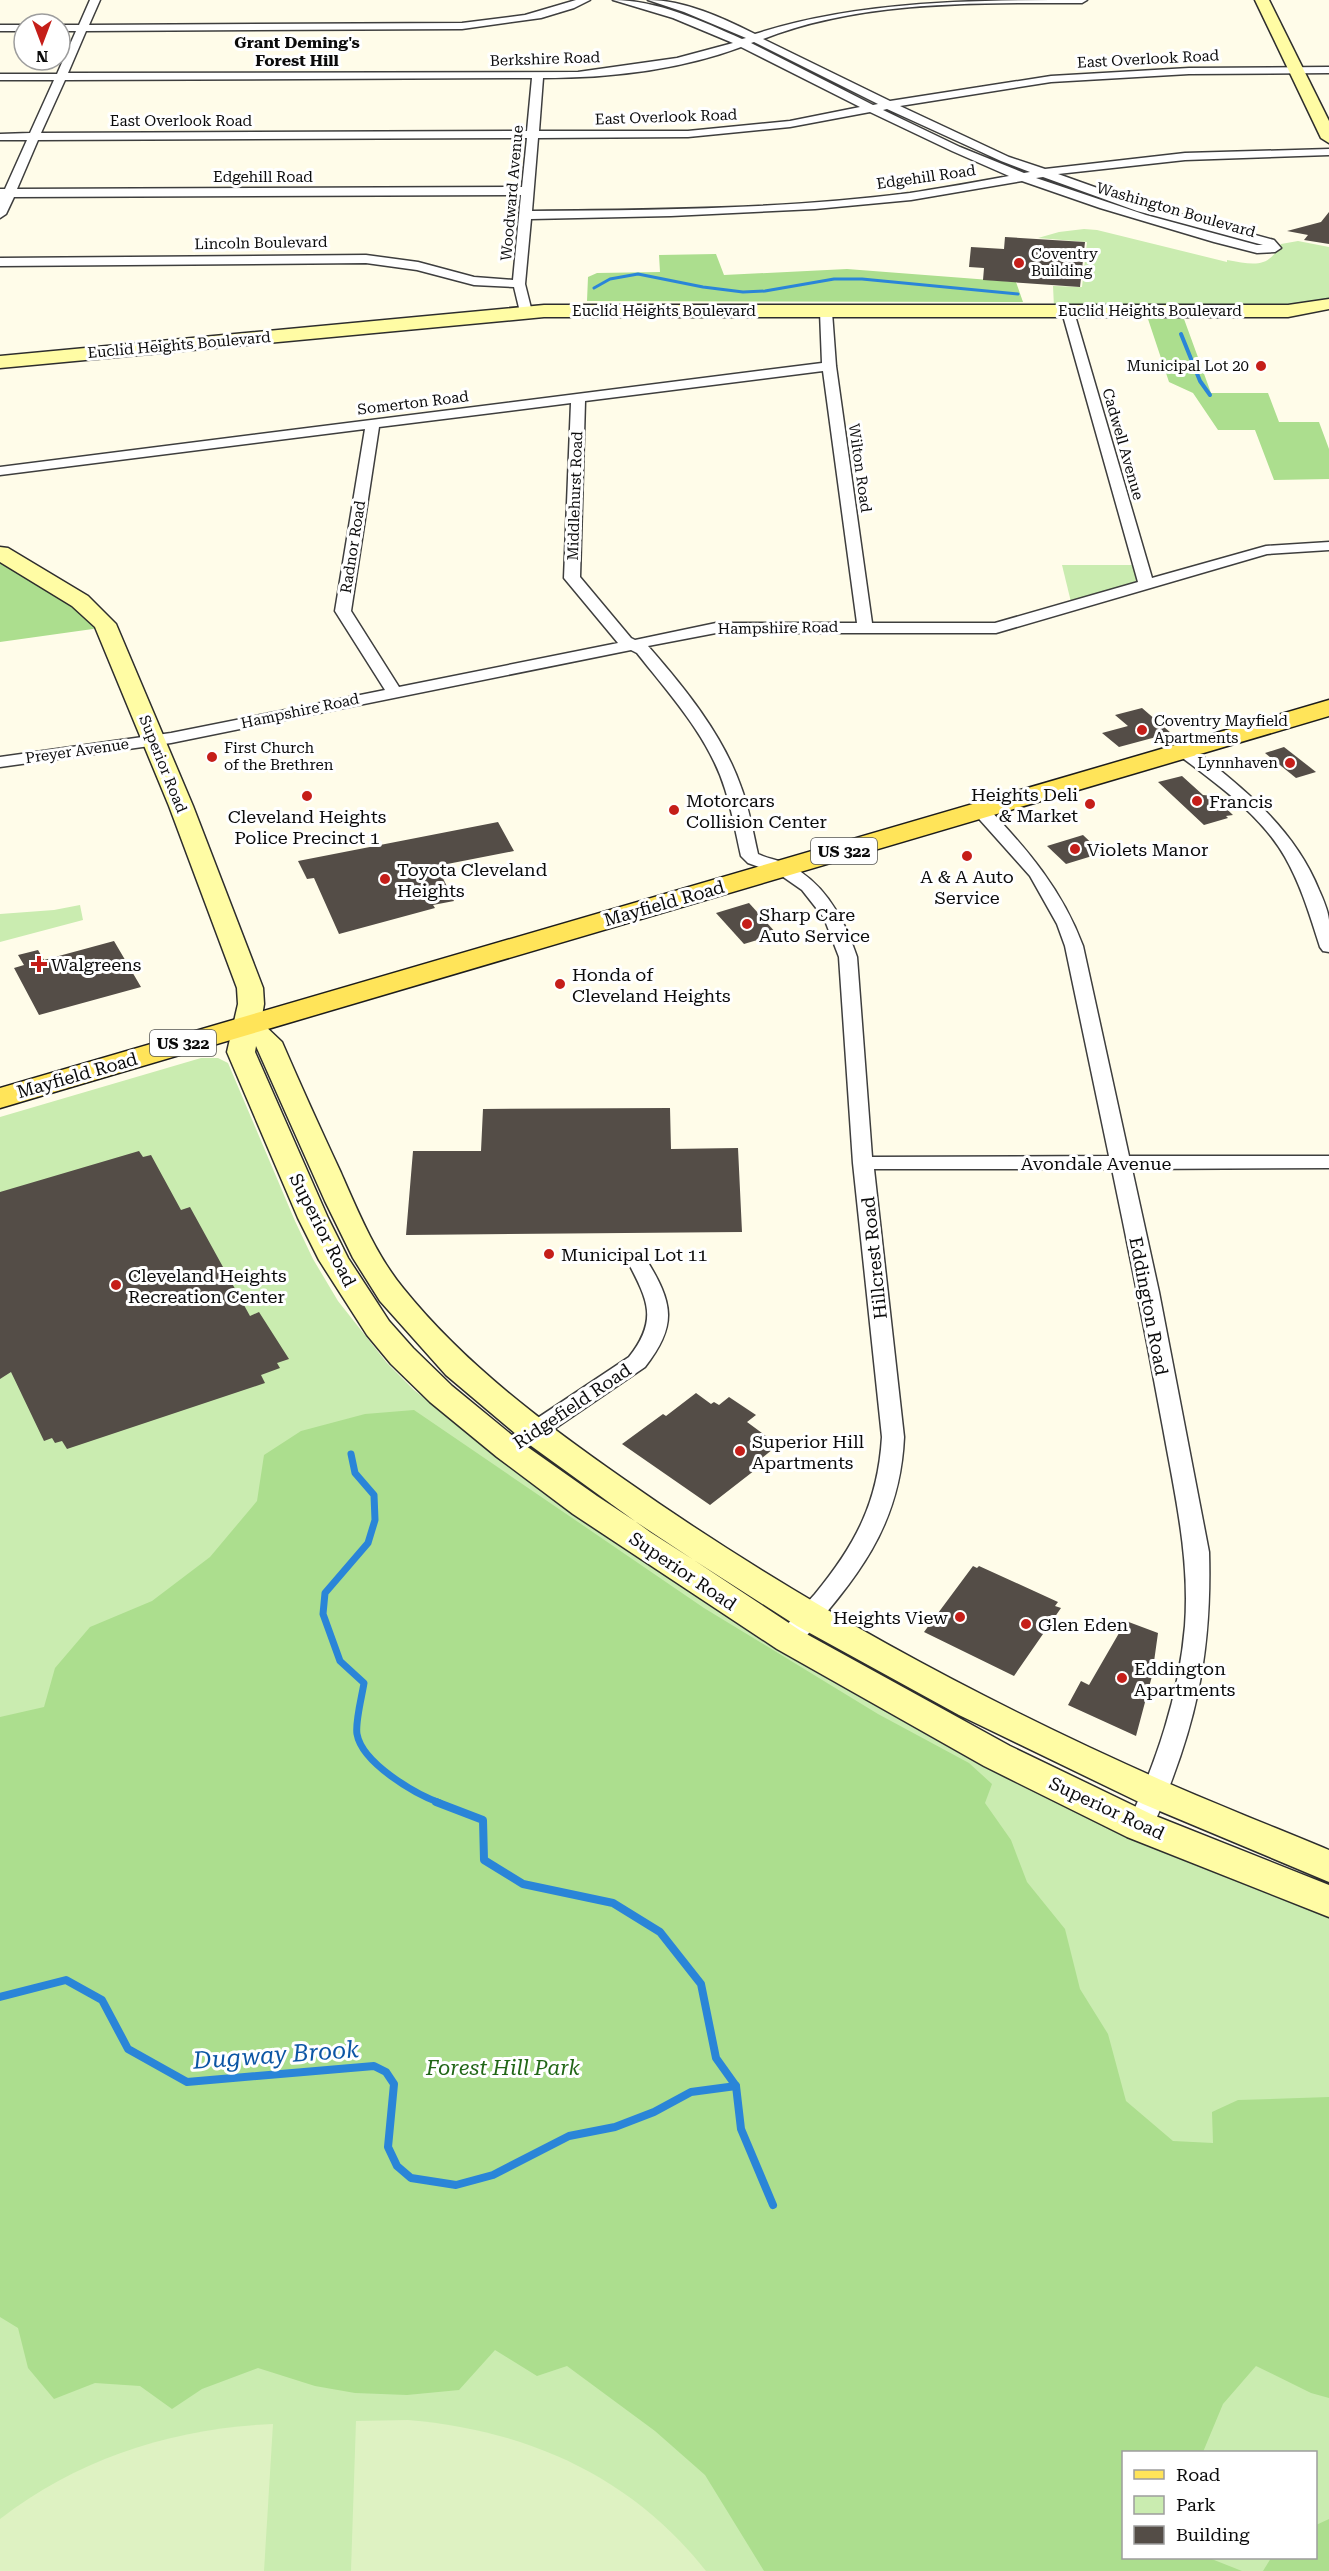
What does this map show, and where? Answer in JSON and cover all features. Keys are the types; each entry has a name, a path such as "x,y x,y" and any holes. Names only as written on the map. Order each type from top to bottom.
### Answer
{"main road":[{"name":"Mayfield Road","path":"0,1098 1186,752 1329,708"}],"street":[{"path":"0,214 5,193 35,137 95,0"},
{"path":"72,28 462,26 534,15 585,0"},
{"name":"Washington Boulevard","path":"618,0 677,16 742,44 872,109 1022,177 1152,222 1257,249 1275,248 1270,243 1158,214 1042,173 956,137 709,18 653,0"},
{"name":"Berkshire Road","path":"0,77 538,77 597,73 655,65 709,54 808,20 925,4 1082,0"},
{"path":"1267,0 1260,0 1329,138"},
{"path":"808,20 826,4"},
{"name":"East Overlook Road","path":"0,137 532,136 713,132 790,124 988,87 1086,76 1189,71 1329,70"},
{"name":"Woodward Avenue","path":"526,312 519,284 538,77"},
{"name":"Edgehill Road","path":"526,215 663,214 801,207 910,196 1042,173 1167,158 1329,152"},
{"name":"Edgehill Road","path":"5,193 526,191"},
{"name":"Lincoln Boulevard","path":"0,262 366,259 418,266 474,281 519,284"},
{"name":"Euclid Heights Boulevard","path":"0,362 526,312 1288,311 1329,304"},
{"name":"Wilton Road","path":"826,312 829,366 865,627"},
{"name":"Cadwell Avenue","path":"1068,312 1146,585"},
{"name":"Somerton Road","path":"0,471 829,366"},
{"name":"Middlehurst Road","path":"578,399 572,578 625,641 643,650 681,697 718,753 734,787 750,856 754,860 783,868"},
{"name":"Radnor Road","path":"373,424 343,611 394,691"},
{"name":"Hampshire Road","path":"155,741 394,691 716,628 996,628 1266,550 1329,546"},
{"name":"Superior Road","path":"0,553 80,601 105,624 155,741 250,988 251,1004 242,1052 286,1118 329,1214 368,1258 391,1294 432,1341 489,1395 521,1441"},
{"name":"Preyer Avenue","path":"0,762 155,741"},
{"path":"1186,752 1258,812 1288,848 1313,896 1329,947"},
{"name":"Eddington Road","path":"981,811 1046,884 1074,946 1148,1292 1197,1552 1199,1595 1197,1637 1187,1699 1167,1767 1140,1826"},
{"name":"Hillcrest Road","path":"783,868 805,882 822,902 840,931 848,957 863,1163 893,1437 886,1496 871,1530 854,1559 799,1629"},
{"name":"Avondale Avenue","path":"863,1163 1329,1162"},
{"name":"Superior Road","path":"329,1214 334,1260 357,1299 402,1356 441,1394 662,1523 799,1629 997,1756 1140,1826 1329,1901"},
{"name":"Ridgefield Road","path":"521,1441 637,1362 648,1348 658,1318 658,1304 639,1264"},
{"path":"402,1356 432,1341"},
{"name":"Superior Road","path":"799,1629 972,1705 1156,1794 1329,1866"}],"green space":[{"path":"1097,230 1227,262 1227,260 1251,264 1264,262 1270,258 1281,244 1298,241 1329,247 1329,298 1303,305 1054,307 1053,286 1082,287 1087,242 1038,238 1059,232"},
{"path":"716,254 724,275 847,269 1016,282 1023,302 587,301 588,277 597,273 660,272 659,255"},
{"path":"1148,319 1184,319 1211,393 1268,393 1279,422 1319,422 1329,449 1329,479 1274,480 1255,430 1218,430 1193,393 1169,382"},
{"path":"0,553 107,627 0,642"},
{"path":"1062,565 1133,565 1137,580 1130,585 1071,602"},
{"path":"80,905 83,920 0,942 0,914 54,910"},
{"name":"Forest Hill Park","path":"201,1058 218,1058 228,1063 295,1221 313,1259 338,1301 387,1363 414,1390 499,1458 634,1556 876,1705 985,1766 1134,1837 1329,1918 1329,2571 0,2571 0,1117"},
{"name":"Forest Hill Park","path":"414,1410 704,1608 878,1714 969,1763 992,1784 985,1803 1011,1840 1027,1882 1065,1929 1080,1989 1108,2034 1126,2101 1173,2141 1213,2143 1212,2112 1238,2100 1329,2097 1329,2398 1311,2393 1256,2366 1223,2404 1203,2451 1122,2451 1122,2559 1212,2559 1242,2571 764,2571 705,2475 655,2431 567,2366 537,2376 495,2350 459,2390 407,2395 355,2393 315,2386 258,2368 202,2389 172,2409 140,2386 95,2383 54,2399 28,2368 18,2328 0,2317 0,1717 44,1707 55,1668 90,1627 152,1601 210,1557 257,1501 264,1455 301,1431 365,1414"},
{"path":"408,2420 452,2425 494,2434 535,2447 574,2464 610,2484 645,2509 677,2538 706,2571 351,2571 356,2421"},
{"path":"273,2424 264,2571 0,2571 0,2519 62,2479 129,2450 164,2440 199,2432"},
{"path":"1329,2519 1329,2571 1263,2571 1270,2559 1317,2559 1317,2525"}],"building":[{"path":"1329,212 1329,244 1304,240 1308,235 1287,231 1321,222"},
{"name":"Coventry Building","path":"1005,237 1085,242 1080,287 983,280 984,268 969,267 971,247 1004,249"},
{"name":"Coventry Mayfield Apartments","path":"1142,708 1171,733 1119,747 1102,733 1128,726 1115,715"},
{"name":"Lynnhaven","path":"1284,747 1316,772 1296,778 1265,753"},
{"name":"Francis","path":"1182,776 1203,795 1213,796 1233,815 1204,825 1158,782"},
{"name":"Toyota Cleveland Heights","path":"498,822 514,851 437,866 454,901 433,905 435,908 339,934 314,878 307,879 298,861"},
{"name":"Violets Manor","path":"1083,835 1102,853 1066,864 1047,846"},
{"name":"Sharp Care Auto Service","path":"749,903 777,934 744,944 716,913"},
{"name":"Walgreens","path":"114,941 141,987 39,1015 14,968 24,965 18,955 38,950 44,960"},
{"path":"670,1108 671,1149 738,1148 742,1232 406,1235 413,1151 481,1151 483,1109"},
{"name":"Cleveland Heights Recreation Center","path":"139,1151 143,1157 151,1155 181,1210 190,1207 250,1316 259,1312 289,1359 277,1363 280,1368 261,1375 265,1383 67,1449 62,1441 55,1443 52,1438 44,1441 11,1372 0,1379 0,1192"},
{"name":"Superior Hill Apartments","path":"696,1393 711,1404 714,1402 719,1405 729,1397 756,1415 747,1422 778,1445 751,1467 755,1470 710,1505 622,1444 663,1414 666,1416"},
{"path":"973,1566 977,1568 979,1566 1058,1602 1055,1606 1061,1608 1014,1676 924,1632"},
{"name":"Eddington Apartments","path":"1126,1621 1158,1633 1152,1676 1136,1736 1068,1705 1081,1681 1089,1685"}],"waterway":[{"path":"594,288 610,279 638,274 703,287 743,292 765,291 834,279 862,279 1018,294"},
{"path":"1181,334 1200,381 1210,395"},
{"name":"Dugway Brook","path":"351,1454 355,1473 374,1495 375,1520 368,1543 325,1593 323,1614 340,1661 364,1683 357,1729 361,1745 369,1756 391,1776 440,1803"},
{"name":"Dugway Brook","path":"436,1802 483,1820 484,1860 523,1884 613,1903 660,1932 701,1984 716,2058 736,2086"},
{"name":"Dugway Brook","path":"0,1997 66,1980 102,2000 128,2049 187,2082 374,2066 386,2072 394,2084 388,2147 397,2166 411,2178 456,2185 493,2175 569,2136 615,2127 654,2112 691,2092 736,2086"},
{"name":"Dugway Brook","path":"736,2086 741,2129 773,2205"}],"place":[{"name":"Coventry Building","path":"1019,263"},
{"name":"Municipal Lot 20","path":"1261,366"},
{"name":"Coventry Mayfield Apartments","path":"1142,730"},
{"name":"First Church of the Brethren","path":"212,757"},
{"name":"Lynnhaven","path":"1290,763"},
{"name":"Cleveland Heights Police Precinct 1","path":"307,796"},
{"name":"Francis","path":"1197,801"},
{"name":"Heights Deli & Market","path":"1090,804"},
{"name":"Motorcars Collision Center","path":"674,810"},
{"name":"Violets Manor","path":"1075,849"},
{"name":"A & A Auto Service","path":"967,856"},
{"name":"Toyota Cleveland Heights","path":"385,879"},
{"name":"Sharp Care Auto Service","path":"747,924"},
{"name":"Walgreens","path":"39,964"},
{"name":"Honda of Cleveland Heights","path":"560,984"},
{"name":"Municipal Lot 11","path":"549,1254"},
{"name":"Cleveland Heights Recreation Center","path":"116,1285"},
{"name":"Superior Hill Apartments","path":"740,1451"},
{"name":"Heights View","path":"960,1617"},
{"name":"Glen Eden","path":"1026,1624"},
{"name":"Eddington Apartments","path":"1122,1678"}],"district":[{"name":"Grant Deming's Forest Hill","path":"297,51"}]}
